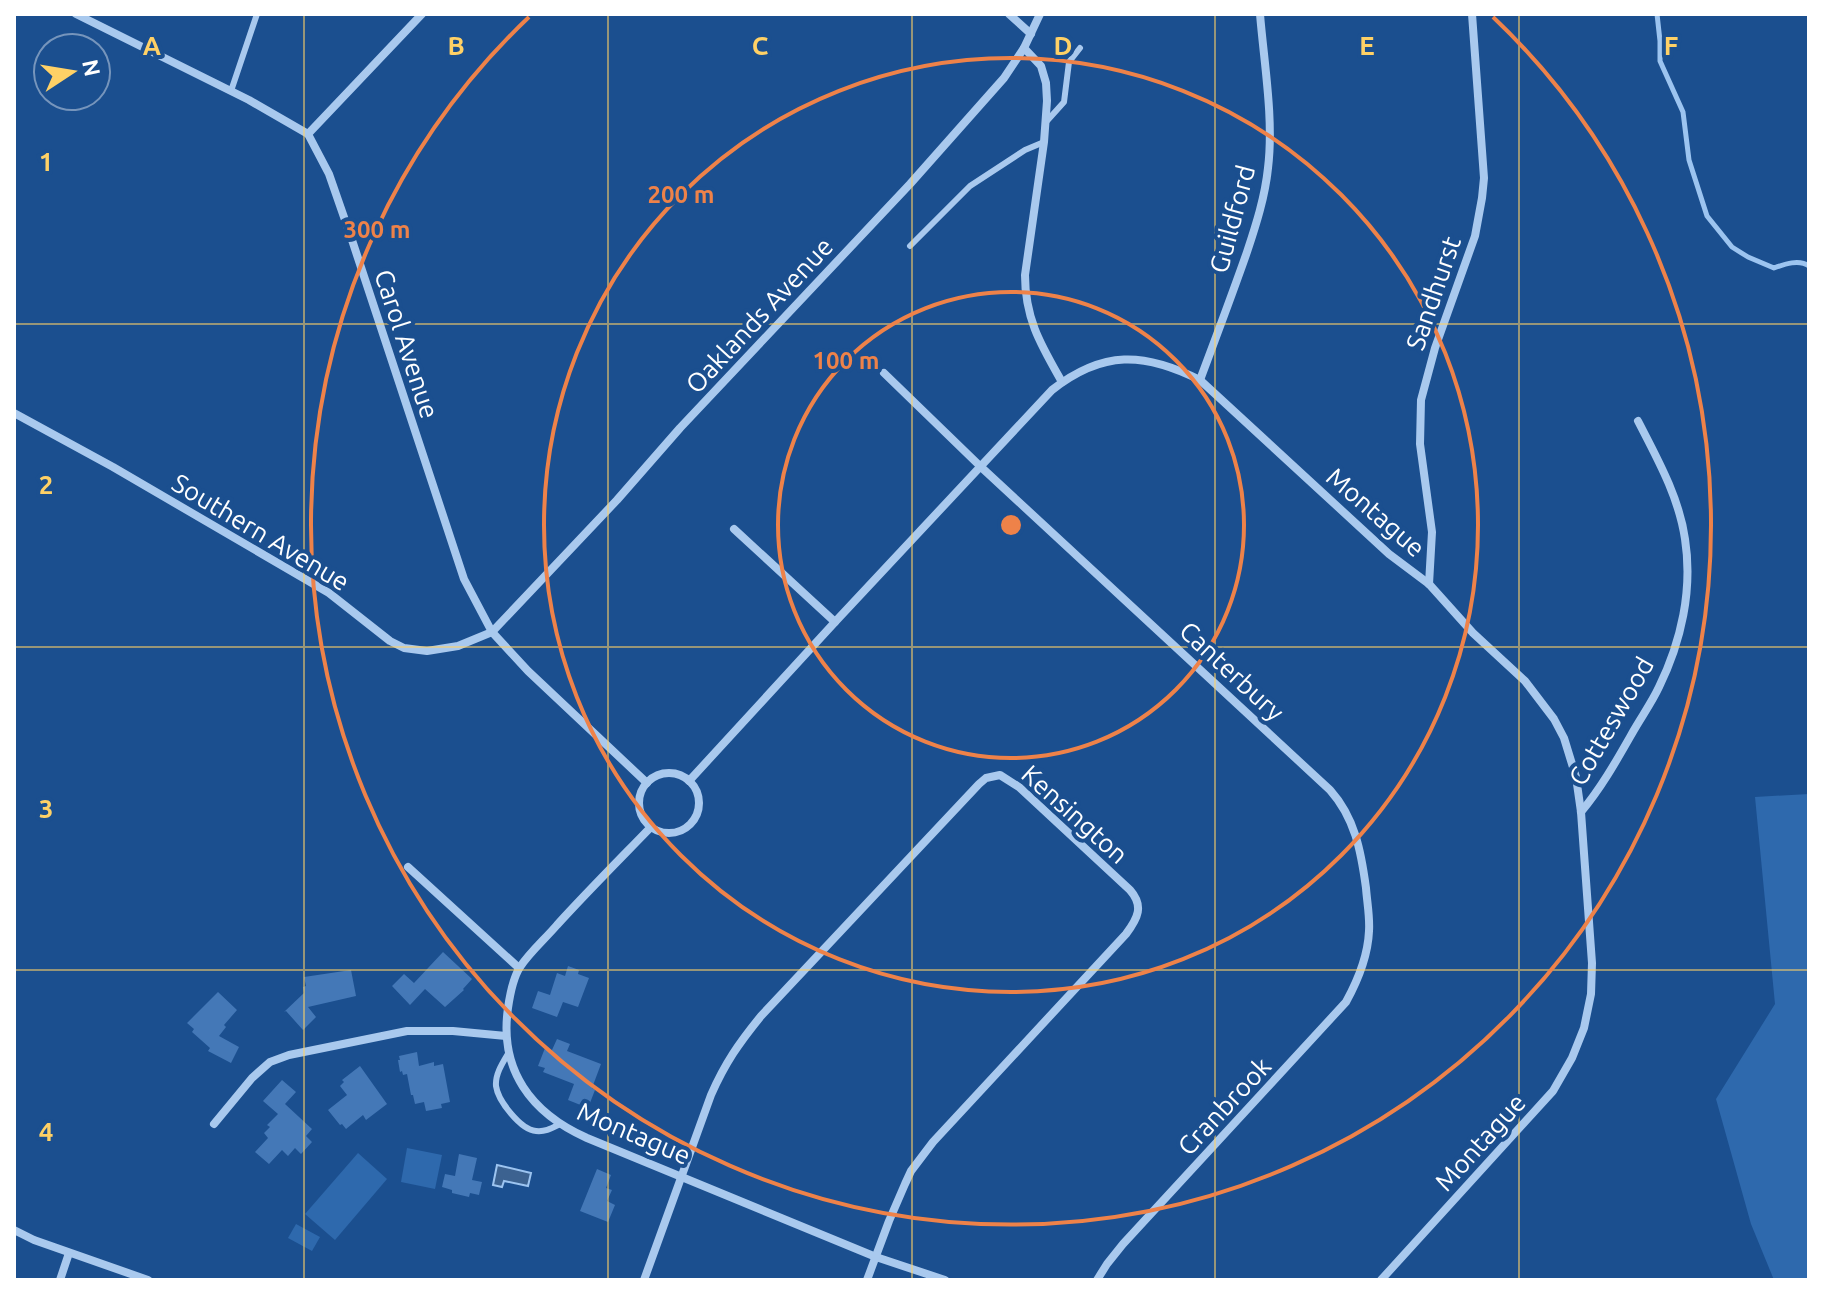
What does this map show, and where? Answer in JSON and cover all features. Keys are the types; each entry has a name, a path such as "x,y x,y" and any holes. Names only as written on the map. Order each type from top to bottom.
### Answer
{"street":[{"path":"76,14 231,91 308,134 422,14"},
{"path":"1009,14 1031,34"},
{"name":"Oaklands Avenue","path":"492,632 910,184 1004,78 1024,48 1040,14"},
{"name":"Guildford","path":"1200,380 1236,284 1267,180 1269,123 1260,14"},
{"name":"Sandhurst","path":"1429,584 1432,532 1420,444 1421,400 1435,348 1475,236 1484,178 1472,14"},
{"path":"1024,48 1037,60 1044,75 1047,101 1025,292 1039,340 1062,382"},
{"name":"Carol Avenue","path":"308,134 329,174 464,579 492,632 528,671 647,783"},
{"name":"Montague","path":"689,781 1062,382 1103,362 1140,359 1177,369 1200,380 1389,554 1429,584 1473,633 1525,681 1554,719 1571,758 1581,812 1592,963 1584,1028 1572,1058 1553,1091 1381,1280"},
{"name":"Canterbury","path":"884,373 1339,800 1352,821 1361,856 1369,933 1365,951"},
{"name":"Southern Avenue","path":"14,413 329,593 390,641 404,648 427,651 458,646 492,632"},
{"name":"Cotteswood","path":"1581,812 1618,759 1659,687 1678,638 1686,598 1687,557 1681,521 1664,473 1638,421"},
{"path":"734,529 835,622"},
{"path":"672,773 689,781 698,799 698,809 689,826 671,834 650,828 640,812 638,801 647,783 654,777 672,773"},
{"name":"Kensington","path":"681,1175 722,1071 761,1016 979,784 991,776 1005,777 1130,890 1138,902 1139,913 1126,934 933,1142 911,1171 876,1257"},
{"name":"Montague","path":"650,828 519,968 509,997 506,1036 516,1074 528,1095 560,1124 587,1138 876,1257 945,1280"},
{"path":"408,867 519,968"},
{"name":"Cranbrook","path":"1097,1280 1123,1244 1342,1008 1356,982 1365,951"},
{"path":"214,1124 252,1078 270,1062 289,1055 407,1031 506,1036"},
{"path":"644,1280 681,1175"},
{"path":"14,1230 148,1280"},
{"path":"60,1280 69,1253"},
{"path":"867,1280 876,1257"}],"lane":[{"path":"231,91 257,14"},
{"path":"1046,122 1064,102 1069,62 1080,48"},
{"path":"910,246 970,186 1025,150 1044,142"},
{"path":"509,1052 496,1083 501,1101 530,1130 547,1131 560,1124"}],"shaded area":[{"path":"1809,794 1809,1280 1774,1280 1751,1224 1716,1099 1775,1004 1755,797"},
{"path":"407,1148 442,1155 435,1189 401,1182"},
{"path":"358,1153 387,1179 335,1240 305,1214"},
{"path":"497,1165 531,1173 528,1186 504,1181 502,1187 493,1185"},
{"path":"296,1224 320,1237 312,1251 288,1238"}],"building":[{"path":"443,952 472,979 445,1007 425,989 410,1005 392,986 404,974 414,983"},
{"path":"568,966 589,978 578,1007 563,1002 557,1017 532,1008 538,991 550,995 557,973 565,976"},
{"path":"351,970 356,996 308,1007 316,1017 303,1030 284,1012 304,993 304,977"},
{"path":"218,992 237,1010 219,1036 239,1047 231,1063 208,1051 210,1048 192,1032 194,1029 187,1023"},
{"path":"557,1039 570,1044 567,1051 601,1064 588,1108 568,1100 574,1084 543,1072 545,1068 538,1066 545,1048 552,1050"},
{"path":"417,1052 419,1066 434,1062 434,1066 443,1064 450,1102 441,1104 442,1108 426,1111 424,1102 415,1104 407,1074 400,1072 399,1056"},
{"path":"360,1066 387,1104 366,1120 363,1115 346,1129 328,1110 347,1095 340,1086 344,1082 342,1080"},
{"path":"282,1080 296,1092 285,1104 312,1129 306,1136 312,1142 301,1154 295,1148 288,1156 282,1150 269,1164 255,1152 268,1138 264,1133 270,1127 267,1125 278,1114 263,1101"},
{"path":"459,1154 477,1158 472,1180 482,1182 479,1195 470,1193 469,1197 442,1187 445,1174 455,1176"},
{"path":"597,1169 611,1175 606,1188 612,1190 607,1201 615,1205 608,1222 580,1211"}],"waterway":[{"path":"1657,14 1660,61 1683,112 1689,160 1707,216 1732,247 1748,257 1774,268 1796,263 1809,266"}]}
